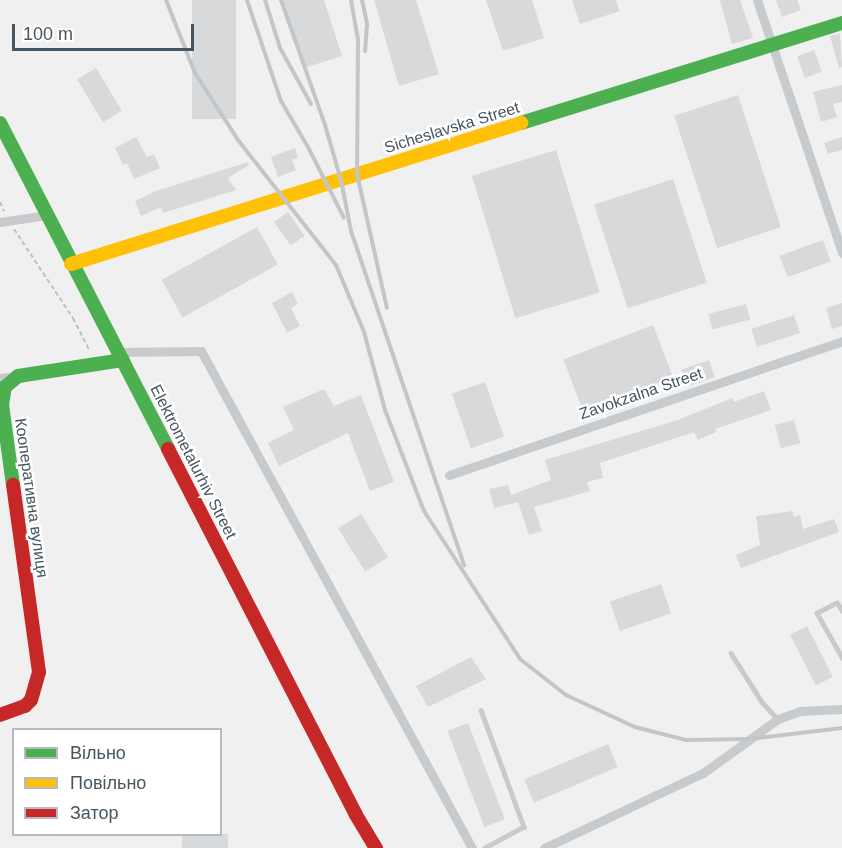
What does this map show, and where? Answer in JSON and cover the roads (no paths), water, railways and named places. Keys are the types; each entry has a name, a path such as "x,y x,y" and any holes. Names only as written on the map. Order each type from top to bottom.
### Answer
{"street":[{"path":"758,0 842,253"},
{"name":"Sicheslavska Street","path":"72,264 842,23"},
{"name":"Elektrometalurhiv Street","path":"0,123 356,815"},
{"path":"5,222 47,215"},
{"name":"Zavokzalna Street","path":"449,475 842,340"},
{"path":"0,378 93,363 120,356 201,351 472,848"},
{"name":"Кооперативна вулиця","path":"0,715 25,706 31,700 36,690 39,672 2,405 5,387 18,376"},
{"path":"544,848 703,773 778,719 800,711 842,709"},
{"path":"356,815 370,848"},
{"path":"356,815 376,848"}],"lane":[{"path":"842,611 837,603 817,613 842,657"},
{"path":"731,654 762,702 778,719"},
{"path":"481,710 524,827 485,848"}],"railway":[{"path":"166,0 195,73 238,140 336,265 364,332 385,410 424,511 520,659 566,695 635,727 686,740 750,739 842,728"},
{"path":"247,0 281,101 309,149 344,218"},
{"path":"265,0 280,48 311,104"},
{"path":"281,0 325,125 341,180 351,231 464,565"},
{"path":"351,0 358,39 357,174 387,308"},
{"path":"362,0 367,24 365,51"}]}
